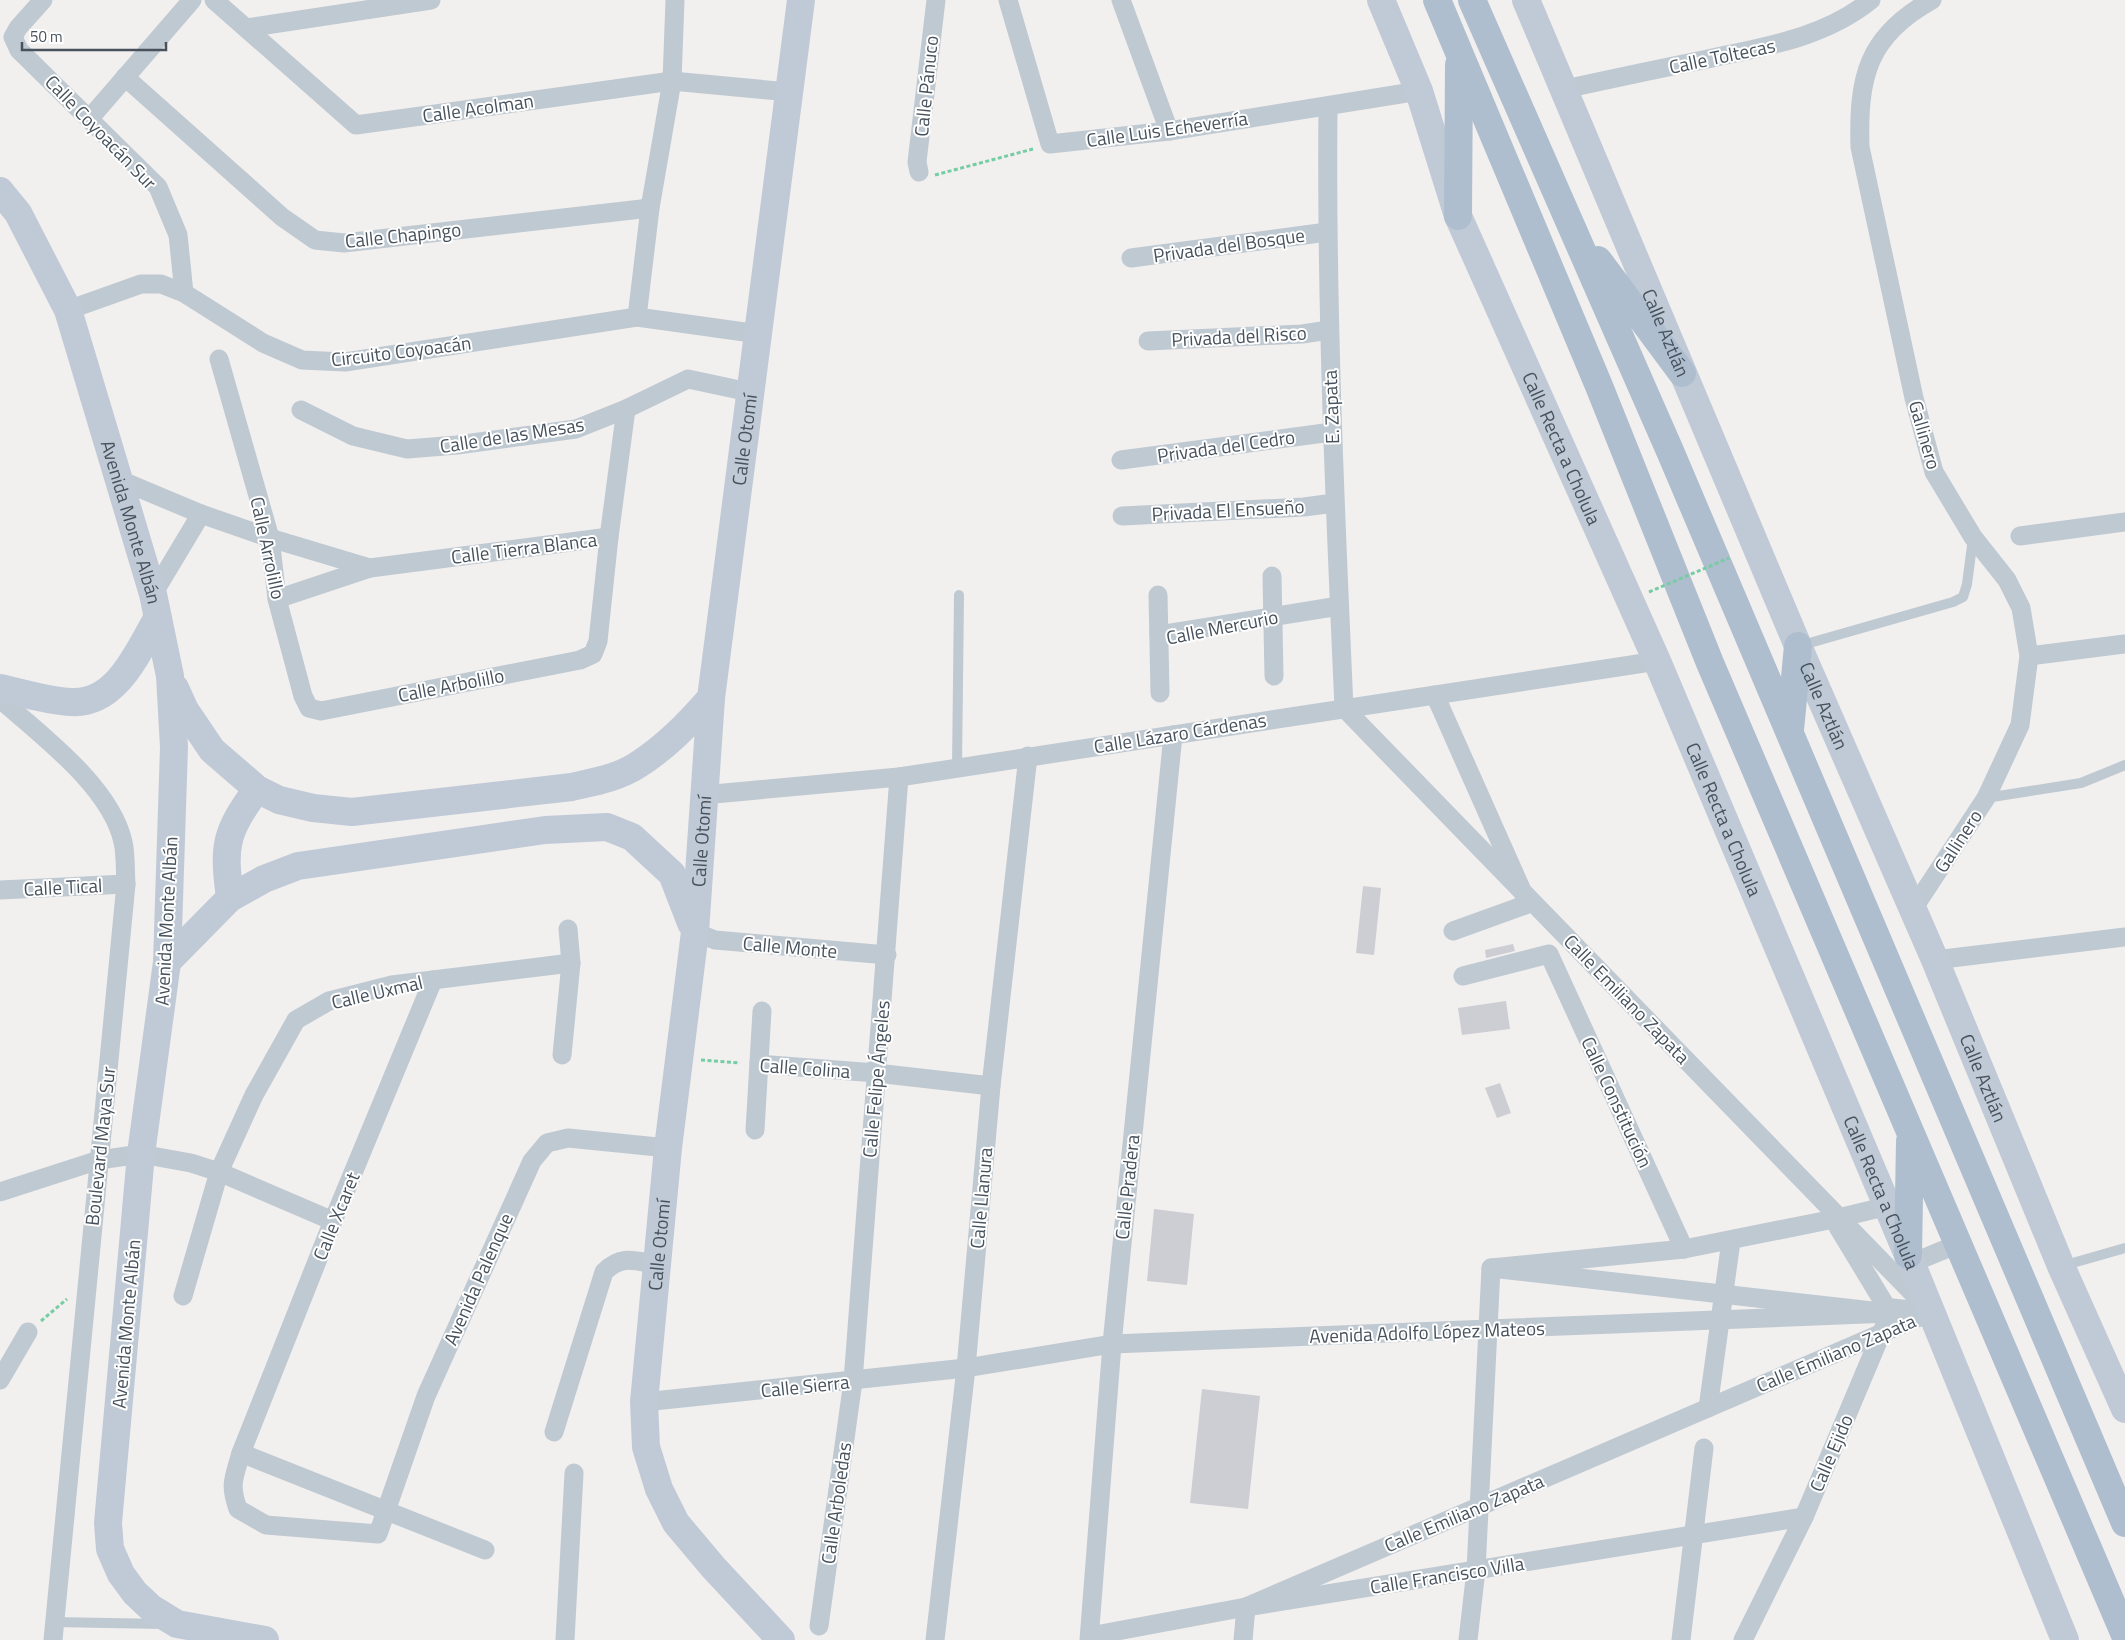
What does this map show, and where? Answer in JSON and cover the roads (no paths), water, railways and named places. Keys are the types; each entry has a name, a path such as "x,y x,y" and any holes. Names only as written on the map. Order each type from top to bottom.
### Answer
{"main road":[{"path":"1437,0 1599,386 1710,663 2125,1635"},
{"path":"1475,7 1670,452 2125,1523"},
{"path":"1458,216 1459,54"},
{"path":"1570,223 1682,373"},
{"path":"1790,734 1798,646"},
{"path":"1908,1267 1910,1132"}],"street":[{"name":"Calle Coyoacán Sur","path":"43,0 18,28 13,38 19,50 158,187 178,235 184,293"},
{"path":"90,118 192,0"},
{"name":"Calle Acolman","path":"214,0 356,125 672,82 789,92"},
{"path":"247,28 431,0"},
{"path":"637,317 650,208 672,82 675,0"},
{"name":"Calle Otomí","path":"781,1640 713,1567 676,1523 659,1489 646,1447 644,1402 668,1148 695,932 711,698 801,0"},
{"name":"Calle Pánuco","path":"919,172 917,162 936,0"},
{"name":"Calle Luis Echeverría","path":"1008,0 1050,144 1169,131 1419,91"},
{"path":"1121,0 1169,131"},
{"name":"Calle Recta a Cholula","path":"1381,0 1419,91 1458,216 1656,661 1888,1206 1908,1267 1931,1312 2065,1640"},
{"name":"Calle Aztlán","path":"1526,0 1798,646 1935,960 2061,1266 2125,1410"},
{"name":"Calle Toltecas","path":"1565,89 1788,42 1824,29 1855,12 1871,0"},
{"name":"Gallinero","path":"1913,909 1986,798 2020,725 2029,656 2021,608 2007,580 1973,537 1934,472 1914,398 1860,147 1859,112 1862,86 1873,56 1893,28 1911,12 1932,0"},
{"name":"Calle Chapingo","path":"125,77 282,216 315,240 344,243 650,208"},
{"name":"E. Zapata","path":"1328,106 1327,232 1329,330 1334,503 1344,708"},
{"name":"Avenida Monte Albán","path":"0,191 18,214 68,310 120,480 155,607 170,676 174,747 167,962 141,1154 108,1524 110,1548 121,1574 135,1593 151,1608 177,1624 265,1640"},
{"name":"Privada del Bosque","path":"1130,258 1327,232"},
{"name":"Circuito Coyoacán","path":"68,310 142,284 161,284 184,293 263,343 302,360 345,362 637,317 759,334"},
{"name":"Privada del Risco","path":"1148,341 1302,334 1329,330"},
{"name":"Calle Arrolillo","path":"219,359 270,538 277,599 309,708"},
{"name":"Calle de las Mesas","path":"301,410 353,436 408,449 457,445 576,428 626,408 688,379 749,392"},
{"name":"Calle Tierra Blanca","path":"277,599 370,568 608,537 626,408"},
{"name":"Privada del Cedro","path":"1121,460 1332,432"},
{"name":"Calle Tierra Blanca","path":"120,480 202,514 270,538 370,568"},
{"name":"Privada El Ensueño","path":"1122,516 1304,507 1334,503"},
{"path":"0,688 72,703 95,698 116,684 126,673 155,607 202,514"},
{"path":"2020,536 2125,522"},
{"name":"Calle Arbolillo","path":"309,708 321,711 580,660 593,654 598,641 608,537"},
{"path":"1272,576 1274,676"},
{"path":"1158,595 1159,635"},
{"name":"Calle Mercurio","path":"1160,693 1159,635 1339,606"},
{"path":"2029,656 2125,644"},
{"name":"Calle Lázaro Cárdenas","path":"703,795 899,777 1656,661"},
{"path":"170,676 185,710 212,750 257,789 279,800 312,808 352,812 572,787 602,780 635,767 681,732 711,698"},
{"path":"1435,695 1525,898 1453,931"},
{"name":"Boulevard Maya Sur","path":"0,699 57,749 104,798 115,818 124,843 126,884 53,1631"},
{"name":"Calle Emiliano Zapata","path":"1344,708 1525,898 1837,1218 1908,1267"},
{"name":"Calle Pradera","path":"1090,1638 1112,1344 1173,735"},
{"name":"Calle Llanura","path":"935,1640 966,1368 991,1086 1028,756"},
{"name":"Calle Felipe Ángeles","path":"853,1381 887,955 899,777"},
{"path":"230,898 226,852 230,834 237,816 257,789"},
{"path":"167,962 230,898 264,878 298,866 545,830 607,827 632,836 672,874 695,932"},
{"name":"Calle Tical","path":"0,890 126,884"},
{"path":"562,1055 571,963 568,928"},
{"name":"Calle Monte","path":"695,932 715,940 887,955"},
{"path":"1935,960 2125,937"},
{"name":"Calle Constitución","path":"1463,976 1550,954 1684,1249"},
{"name":"Calle Uxmal","path":"183,1296 219,1172 254,1095 296,1020 329,1001 392,985 571,963"},
{"name":"Calle Xcaret","path":"378,1534 266,1524 238,1510 232,1493 232,1485 241,1453 333,1221 433,980"},
{"path":"755,1130 762,1011"},
{"name":"Calle Colina","path":"759,1064 991,1086"},
{"name":"Avenida Palenque","path":"378,1534 426,1396 532,1161 547,1143 568,1138 668,1148"},
{"path":"0,1192 99,1160 141,1154 191,1163 219,1172 333,1221"},
{"path":"1468,1640 1476,1570 1492,1268 1684,1249 1888,1206"},
{"path":"1837,1218 1891,1310"},
{"path":"1708,1408 1731,1240"},
{"path":"1908,1267 1958,1244"},
{"path":"554,1432 604,1272 615,1262 626,1260 658,1265"},
{"name":"Calle Ejido","path":"1743,1640 1804,1517 1908,1267"},
{"name":"Avenida Adolfo López Mateos","path":"1492,1268 1723,1294 1931,1312"},
{"name":"Avenida Adolfo López Mateos","path":"966,1368 1112,1344 1720,1320 1891,1310"},
{"name":"Calle Emiliano Zapata","path":"1246,1607 1931,1312"},
{"path":"0,1380 28,1332"},
{"name":"Calle Sierra","path":"644,1402 966,1368"},
{"name":"Calle Arboledas","path":"820,1626 853,1381"},
{"path":"1681,1640 1704,1448"},
{"path":"241,1453 485,1550"},
{"path":"564,1640 574,1473"},
{"name":"Calle Francisco Villa","path":"1090,1638 1246,1607 1804,1517"},
{"path":"1243,1640 1246,1607"}],"lane":[{"path":"1798,646 1953,602 1963,596 1967,584 1973,537"},
{"path":"957,768 959,594"},
{"path":"1986,798 2081,783 2125,765"},
{"path":"2061,1266 2125,1248"},
{"path":"53,1631 177,1624"}]}
